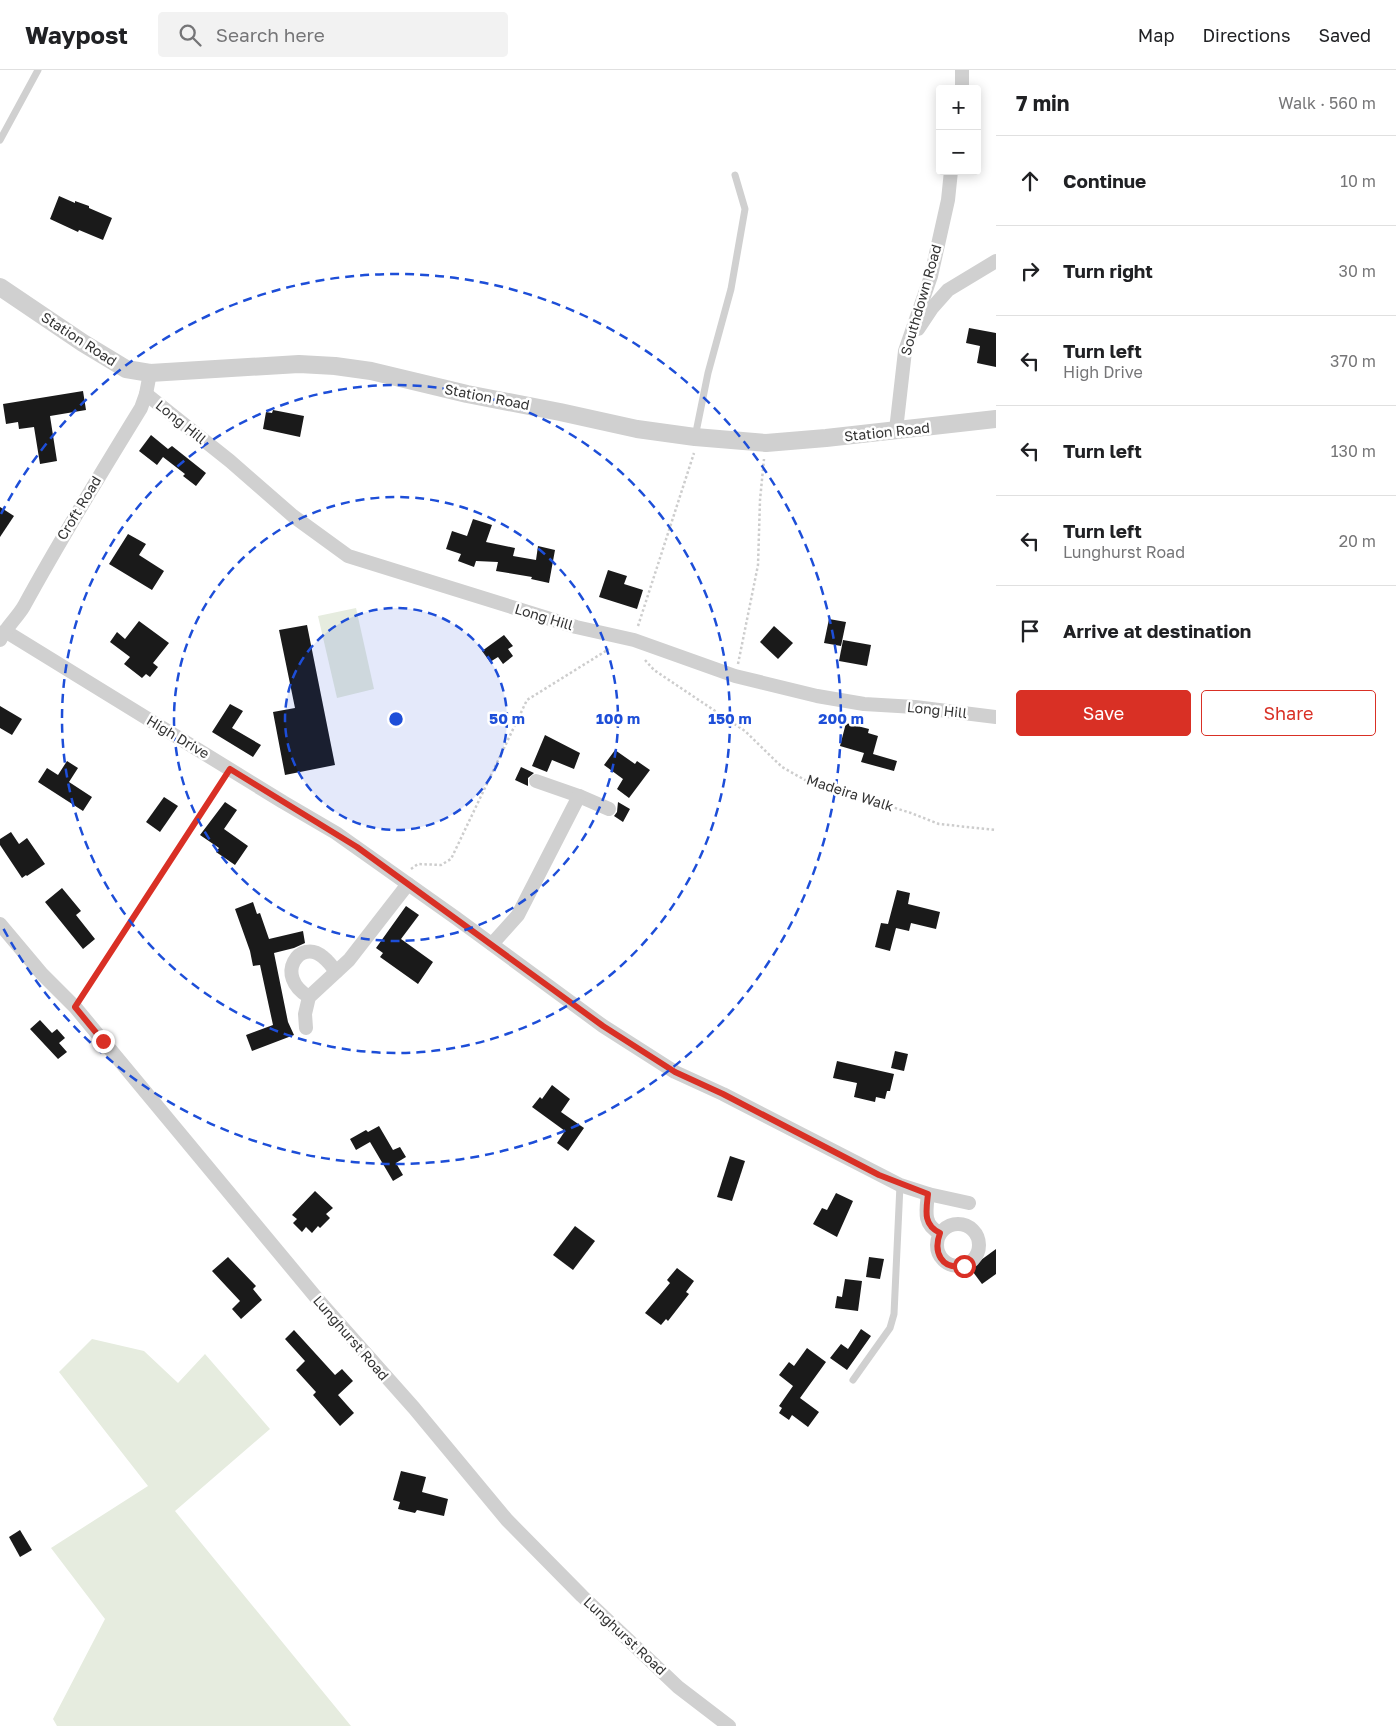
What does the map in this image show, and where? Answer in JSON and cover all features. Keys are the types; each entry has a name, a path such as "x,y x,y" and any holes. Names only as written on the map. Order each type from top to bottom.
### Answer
{"street":[{"path":"962,70 962,85"},
{"name":"Southdown Road","path":"896,430 905,351 931,276 948,200 951,175"},
{"path":"905,351 932,308 948,290 996,262"},
{"name":"Station Road","path":"0,287 83,343 126,369 150,373 299,364 334,366 371,371 637,429 766,443 996,419"},
{"name":"Croft Road","path":"2,635 19,614 62,537 141,408 150,373"},
{"name":"Long Hill","path":"146,394 230,461 293,516 348,556 576,627 631,639 735,676 817,696 864,704 915,707 996,717"},
{"name":"High Drive","path":"2,635 336,833 610,1030 675,1072 723,1094 900,1185 928,1194 969,1203"},
{"path":"536,781 609,809"},
{"path":"492,944 518,915 579,796"},
{"path":"306,1028 309,997 349,960 404,881"},
{"name":"Lunghurst Road","path":"0,924 42,974 75,1007 313,1294 437,1436 507,1520 582,1596 678,1687 729,1726"},
{"path":"309,997 300,992 291,976 293,962 298,956 308,952 315,952 322,956 336,972"},
{"path":"928,1194 926,1219 932,1229 940,1233"}],"lane":[{"path":"0,140 38,70"},
{"path":"697,437 708,373 731,289 745,209 735,175"},
{"path":"853,1380 890,1328 894,1314 900,1185"}],"path":[{"path":"404,881 418,864 441,865 451,859 527,700 631,639 697,437"},
{"path":"735,676 758,565 760,500 766,443"},
{"name":"Madeira Walk","path":"631,639 636,650 654,670 745,731 782,767 805,780 911,813 939,824 996,830"},
{"path":"75,1007 230,769"}],"shaded area":[{"path":"356,608 374,689 337,698 318,616"},
{"path":"92,1339 144,1351 178,1383 205,1354 270,1429 175,1511 351,1726 57,1726 53,1719 105,1619 51,1548 148,1486 59,1372"}],"building":[{"path":"59,196 75,203 75,201 89,206 89,208 112,218 103,240 79,230 78,232 50,219"},
{"path":"969,328 996,333 996,367 977,363 980,346 966,343"},
{"path":"83,391 86,410 50,416 57,461 40,464 34,427 19,429 18,422 6,424 3,404"},
{"path":"273,410 304,416 300,437 263,429 266,412 272,413"},
{"path":"151,435 168,449 172,446 206,473 196,486 183,476 185,474 163,457 157,465 139,451"},
{"path":"0,507 14,516 0,537"},
{"path":"473,519 492,525 486,542 515,548 513,556 536,560 538,546 555,550 549,583 531,579 532,577 496,571 498,562 476,561 474,567 458,561 461,554 446,549 452,531 467,536"},
{"path":"128,534 146,544 139,555 164,571 152,590 109,564"},
{"path":"608,570 627,576 624,584 643,590 637,609 599,597"},
{"path":"829,619 846,622 841,646 824,643"},
{"path":"139,621 169,643 153,663 158,667 150,677 146,674 142,678 124,664 130,657 110,642 117,632 125,639"},
{"path":"307,625 335,765 285,775 273,712 295,708 279,630"},
{"path":"774,626 793,643 778,659 760,642"},
{"path":"504,635 513,646 508,649 513,656 503,664 498,657 490,662 482,651"},
{"path":"843,640 871,645 867,666 839,661"},
{"path":"230,704 243,711 232,728 261,745 253,757 212,732"},
{"path":"0,706 22,719 12,735 0,728"},
{"path":"846,723 869,729 868,733 878,736 873,754 897,761 894,771 861,762 864,753 840,746"},
{"path":"545,735 580,753 574,769 552,760 547,772 532,766"},
{"path":"615,750 635,764 637,761 650,770 629,798 617,789 623,779 604,765"},
{"path":"67,761 78,768 69,782 92,797 83,811 38,782 47,768 58,775"},
{"path":"521,767 534,773 528,778 528,786 515,780"},
{"path":"164,797 178,806 160,832 146,822"},
{"path":"225,802 237,810 224,829 248,846 235,865 216,852 219,848 200,835"},
{"path":"618,802 630,809 623,822 614,816 617,812"},
{"path":"11,832 19,844 27,838 45,864 22,878 0,845 0,839"},
{"path":"62,888 81,911 76,915 95,939 83,949 45,902"},
{"path":"897,890 910,893 908,904 940,912 936,929 911,923 909,931 896,928 890,951 875,947 881,923 888,924"},
{"path":"253,902 257,914 260,913 269,939 303,931 305,943 274,953 288,1022 294,1035 252,1051 246,1035 273,1025 260,965 253,966 250,951 235,909"},
{"path":"406,906 419,915 401,939 433,962 418,984 380,957 383,953 376,948"},
{"path":"40,1020 52,1033 57,1029 65,1038 59,1043 67,1052 58,1059 30,1029"},
{"path":"895,1051 908,1054 904,1071 891,1068"},
{"path":"837,1061 894,1074 890,1091 887,1091 885,1099 876,1097 875,1102 854,1097 857,1083 833,1078"},
{"path":"552,1085 570,1099 561,1112 584,1128 568,1151 557,1143 565,1131 532,1107 540,1097 542,1099"},
{"path":"379,1126 393,1150 400,1147 406,1157 396,1163 403,1175 393,1181 370,1142 356,1150 350,1139 366,1130 368,1132"},
{"path":"730,1156 745,1161 732,1201 717,1197"},
{"path":"315,1191 333,1208 326,1214 330,1218 320,1228 318,1226 312,1233 306,1227 302,1232 293,1223 297,1219 292,1215"},
{"path":"836,1193 853,1201 837,1237 813,1224 822,1208 827,1210"},
{"path":"575,1226 595,1241 573,1270 553,1255"},
{"path":"996,1249 996,1274 982,1284 970,1268"},
{"path":"228,1257 256,1286 253,1289 262,1300 241,1319 232,1309 240,1301 212,1271"},
{"path":"869,1257 884,1259 880,1279 866,1277"},
{"path":"677,1268 694,1281 686,1292 689,1294 668,1321 666,1319 661,1325 645,1313 670,1283 667,1280"},
{"path":"845,1279 862,1281 858,1311 835,1308 837,1296 842,1297"},
{"path":"861,1329 871,1336 847,1370 830,1358 841,1344 848,1349"},
{"path":"294,1330 335,1375 342,1369 353,1381 338,1395 354,1413 340,1426 313,1395 316,1392 296,1370 305,1361 285,1339"},
{"path":"807,1348 826,1362 800,1398 819,1412 808,1427 792,1415 789,1420 779,1413 782,1408 779,1406 793,1386 779,1375 789,1362 794,1366"},
{"path":"401,1471 426,1477 422,1492 448,1499 444,1516 417,1510 415,1513 398,1509 400,1502 393,1500"},
{"path":"20,1530 32,1550 20,1557 9,1537"}],"route":[{"path":"103,1041 75,1007 230,769 357,847 603,1026 675,1072 723,1094 879,1175 900,1185 928,1194 926,1219 932,1229 940,1233 936,1243 940,1257 950,1266 964,1266"}]}
